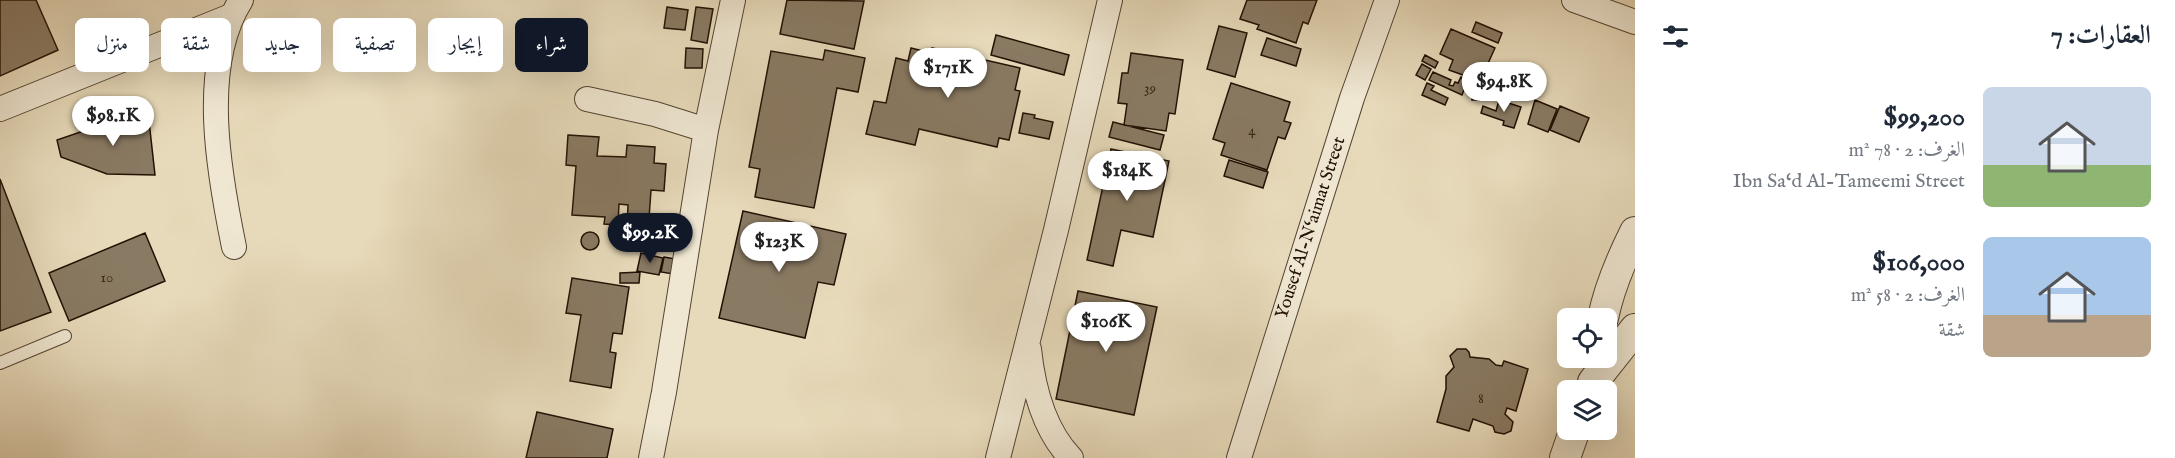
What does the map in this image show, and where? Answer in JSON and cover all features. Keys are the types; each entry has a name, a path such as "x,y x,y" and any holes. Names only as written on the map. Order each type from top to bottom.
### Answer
{"street":[{"path":"651,458 664,392 706,130 733,0"},
{"path":"998,458 1056,230 1110,0"},
{"name":"Yousef Al-N‘aimat Street","path":"1239,458 1349,109 1387,0"},
{"path":"1574,0 1634,23"},
{"path":"0,110 236,8"},
{"path":"234,247 226,208 217,138 217,90 220,55 236,8"},
{"path":"587,99 655,114 706,130"},
{"path":"1605,308 1620,263 1635,232"},
{"path":"1593,376 1635,329"},
{"path":"1028,335 1031,367 1042,410 1062,448 1071,458"},
{"path":"1565,458 1571,440"}],"lane":[{"path":"0,363 64,336"}],"building":[{"path":"0,0 36,0 58,50 0,76"},
{"path":"787,0 864,1 854,49 780,34"},
{"path":"1247,0 1317,0 1308,24 1303,22 1296,43 1257,29 1259,25 1240,19"},
{"path":"667,7 688,10 685,30 664,28"},
{"path":"696,7 713,9 707,43 691,40"},
{"path":"1476,22 1502,33 1498,43 1472,32"},
{"path":"1219,26 1247,33 1235,77 1207,69"},
{"path":"1451,29 1495,48 1480,81 1449,70 1453,60 1440,54"},
{"path":"996,35 1069,55 1064,75 991,55"},
{"path":"1267,38 1301,49 1296,66 1261,55"},
{"path":"686,48 703,49 702,68 685,68"},
{"path":"911,48 931,53 932,48 1020,68 1015,90 1020,91 1009,140 999,138 997,147 919,129 915,145 866,134 874,101 886,103 896,58 908,61"},
{"path":"825,50 865,58 858,92 837,88 814,208 755,197 760,169 749,167 771,51 823,60"},
{"path":"1131,53 1183,60 1175,114 1169,113 1166,131 1124,125 1127,104 1118,103 1122,73 1128,73"},
{"path":"1425,55 1438,62 1435,68 1422,61"},
{"path":"1422,64 1431,69 1425,80 1416,75"},
{"path":"1433,72 1451,80 1449,85 1453,86 1461,77 1468,80 1462,95 1429,80"},
{"path":"1231,83 1290,102 1284,121 1291,123 1285,139 1278,137 1267,170 1221,155 1225,143 1213,139"},
{"path":"1427,83 1434,86 1431,90 1448,98 1445,105 1422,95"},
{"path":"1478,90 1485,90 1486,100 1472,100 1472,94 1478,94"},
{"path":"1499,100 1521,107 1514,128 1503,125 1504,121 1481,113 1483,106 1496,111"},
{"path":"1535,100 1557,109 1548,132 1528,124"},
{"path":"1560,106 1589,118 1579,142 1550,130"},
{"path":"1023,113 1053,122 1049,139 1019,133"},
{"path":"133,114 149,121 155,175 107,174 61,157 57,140"},
{"path":"1113,122 1164,135 1160,150 1109,137"},
{"path":"568,135 599,137 597,156 626,157 627,145 655,147 654,163 666,164 664,191 651,190 648,232 627,230 628,205 619,204 618,225 604,224 605,217 572,215 576,166 566,165"},
{"path":"1111,149 1169,161 1153,237 1121,230 1113,266 1087,260"},
{"path":"1229,160 1268,172 1263,188 1224,176"},
{"path":"0,179 51,312 0,331"},
{"path":"743,211 846,234 834,285 818,282 805,338 719,318"},
{"path":"590,232 596,235 599,241 596,247 590,250 584,247 581,241 584,235"},
{"path":"145,233 165,281 69,321 49,273"},
{"path":"641,253 663,258 659,275 637,271"},
{"path":"664,257 676,259 673,274 661,272"},
{"path":"640,272 639,283 620,283 620,273"},
{"path":"572,278 629,287 622,334 613,333 610,352 616,353 611,388 570,381 581,315 566,313"},
{"path":"1078,291 1157,307 1134,415 1056,399"},
{"path":"1457,349 1466,349 1470,357 1489,359 1496,365 1502,366 1504,361 1528,369 1516,411 1507,408 1505,414 1513,422 1511,431 1504,434 1495,432 1493,426 1473,419 1469,431 1437,422 1446,389 1446,376 1454,367 1450,356"},
{"path":"537,412 613,429 607,458 526,458"}]}
